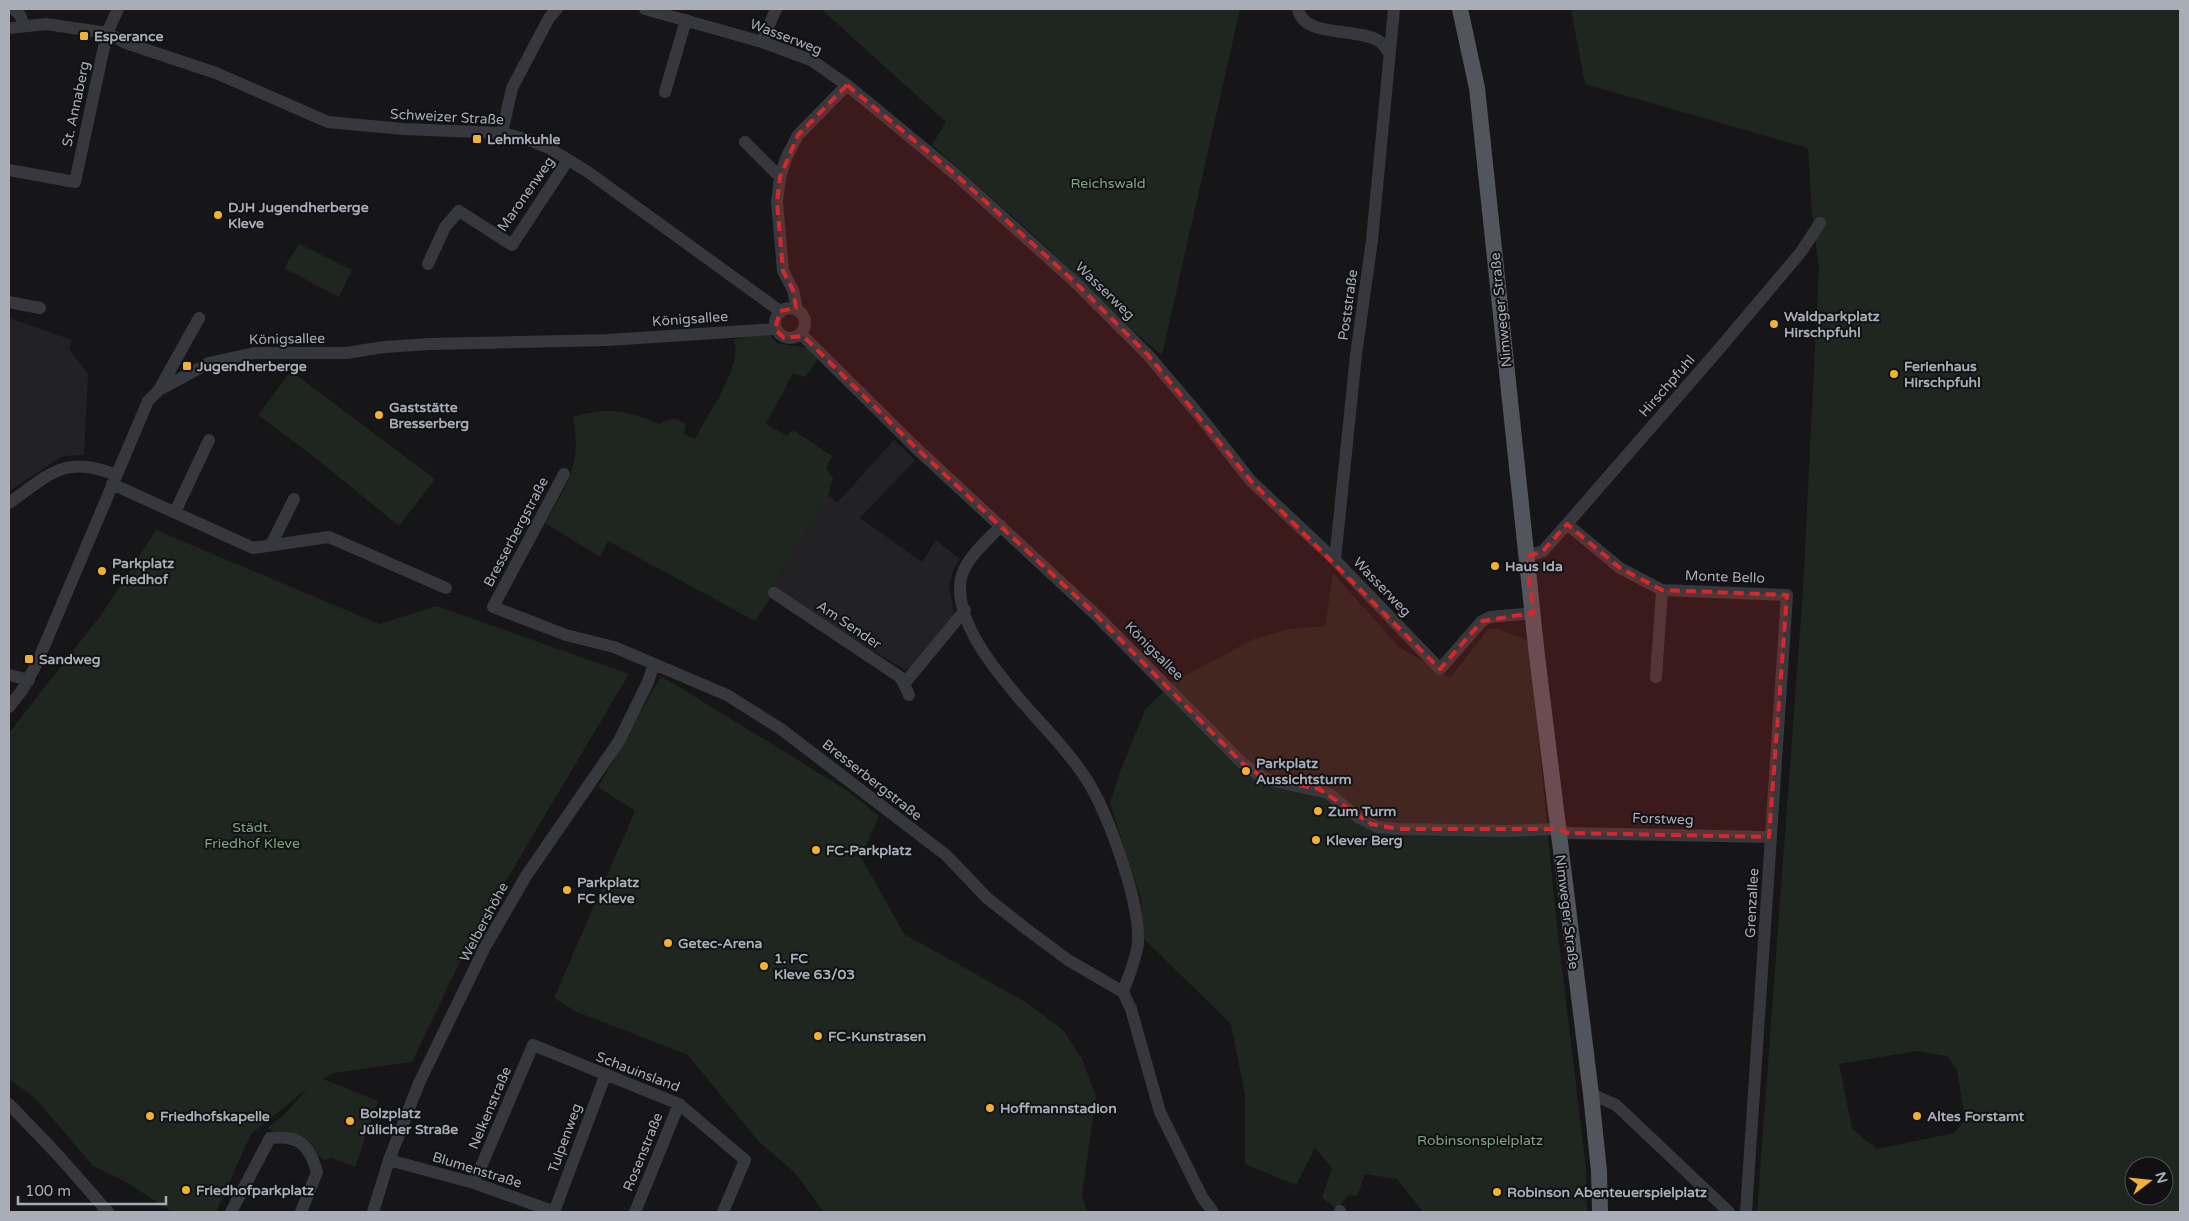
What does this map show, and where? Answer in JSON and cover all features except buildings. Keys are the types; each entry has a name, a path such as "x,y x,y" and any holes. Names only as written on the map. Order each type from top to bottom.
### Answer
{"main road":[{"name":"Nimweger Straße","path":"1460,9 1468,38 1477,88 1526,557 1557,829 1591,1094 1599,1170 1600,1212"}],"street":[{"path":"14,9 20,15 24,26"},
{"path":"107,33 118,9"},
{"path":"502,133 512,88 549,18 557,9"},
{"name":"Wasserweg","path":"645,9 762,42 811,60 847,84 955,174 1075,282 1148,355 1200,415 1251,481 1335,560 1440,669 1482,621 1490,617 1533,613"},
{"path":"762,42 776,9"},
{"path":"1298,9 1302,19 1314,28 1359,33 1381,42 1389,53"},
{"name":"Poststraße","path":"1335,560 1356,355 1375,212 1394,9"},
{"path":"665,92 686,20"},
{"name":"Schweizer Straße","path":"9,28 46,24 107,33 126,43 216,73 328,122 403,130 502,133 526,139 549,148 588,172 780,311"},
{"name":"St. Annaberg","path":"9,170 75,182 107,33"},
{"path":"801,334 805,325 804,318 796,309 793,290 783,271 777,202 780,177 798,135 847,84"},
{"path":"745,142 780,177"},
{"name":"Maronenweg","path":"428,264 445,227 459,211 512,245 568,160"},
{"name":"Hirschpfuhl","path":"1526,557 1543,551 1567,524 1801,252 1820,223"},
{"path":"9,302 40,308"},
{"path":"775,329 774,321 780,311 786,308 796,309"},
{"path":"159,390 199,318"},
{"name":"Königsallee","path":"9,707 29,680 139,417 148,401 159,390 209,363 254,353 346,352 430,344 608,340 775,329 784,338 790,339 801,334 915,447 1095,614 1238,759 1266,778 1328,793 1360,818 1377,826 1397,829 1557,829"},
{"path":"175,512 209,440"},
{"path":"9,503 65,466 80,464 97,467 114,480 175,512 253,548 329,537 446,588"},
{"name":"Bresserbergstraße","path":"564,474 493,608 566,636 614,648 727,696 781,729 946,855 987,898 1025,928 1068,960 1123,992"},
{"path":"271,545 294,499"},
{"name":"Monte Bello","path":"1567,524 1620,568 1662,590 1787,595"},
{"path":"1001,526 972,557 963,573 959,586 965,610 971,629 988,661 1085,777 1101,808 1133,894 1137,918 1138,943 1123,992 1131,1009 1160,1112 1202,1198 1213,1212"},
{"path":"1656,677 1662,590"},
{"name":"Am Sender","path":"774,592 900,677 907,690 965,610"},
{"name":"Grenzallee","path":"1746,1212 1766,935 1769,837 1787,595"},
{"name":"Welbershöhe","path":"374,1212 389,1160 419,1083 485,947 526,876 619,741 648,682 654,664"},
{"path":"9,675 29,680"},
{"name":"Forstweg","path":"1557,829 1568,833 1769,837"},
{"name":"Schauinsland","path":"534,1045 606,1076 680,1104 745,1160 723,1212"},
{"name":"Nelkenstraße","path":"474,1183 534,1045"},
{"name":"Tulpenweg","path":"554,1212 606,1076"},
{"path":"1591,1094 1602,1097 1616,1105 1729,1212"},
{"path":"9,1104 57,1154 108,1212"},
{"name":"Rosenstraße","path":"635,1212 680,1104"},
{"path":"232,1212 270,1138 280,1137 302,1143 310,1151 317,1172 301,1212"},
{"name":"Blumenstraße","path":"389,1160 474,1183 554,1212"}],"highlighted area":[{"path":"847,85 955,174 1075,282 1148,355 1251,481 1440,669 1482,621 1533,613 1526,557 1543,551 1567,524 1620,568 1662,590 1787,595 1769,837 1568,833 1557,829 1397,829 1371,824 1319,789 1265,779 1242,763 1095,614 915,447 803,336 784,338 775,329 780,311 796,308 793,290 783,271 777,202 780,177 798,135"}],"shaded area":[{"path":"9,318 72,340 69,349 88,374 84,455 63,456 9,491"},
{"path":"894,440 915,460 860,518 922,562 936,540 960,559 954,568 949,585 954,612 952,617 910,668 905,670 771,588 828,496 838,502"}],"green space":[{"name":"Reichswald","path":"821,9 1240,9 1162,355 1130,328 1048,248 932,145 946,122"},
{"path":"1571,9 2180,9 2180,1212 1757,1212 1803,590 1819,266 1812,214 1808,148 1585,84","holes":["1917,1051 1947,1056 1957,1070 1965,1120 1954,1133 1877,1149 1852,1129 1839,1064"]},
{"path":"299,244 352,270 339,297 284,268"},
{"path":"769,334 777,343 807,348 819,358 805,377 793,373 766,424 787,436 793,430 832,456 826,469 833,478 828,496 771,588 770,598 755,621 608,541 600,557 545,523 566,485 574,462 576,449 573,417 607,411 627,413 659,424 673,418 686,424 684,434 695,439 729,376 734,362 734,339"},
{"path":"291,371 435,479 399,526 318,460 258,415"},
{"name":"Städt. Friedhof Kleve","path":"156,530 379,624 437,606 629,674 470,941 412,1062 333,1073 323,1079 378,1101 355,1167 331,1158 323,1160 321,1157 308,1152 267,1128 285,1114 308,1088 251,1134 216,1212 172,1212 123,1180 93,1166 35,1098 9,1079 9,733 101,615"},
{"name":"Robinsonspielplatz","path":"1333,573 1399,647 1450,678 1488,629 1499,629 1529,641 1557,926 1586,1168 1587,1212 1423,1212 1397,1179 1365,1174 1357,1196 1348,1195 1337,1209 1322,1198 1332,1168 1315,1148 1296,1185 1245,1164 1245,1095 1231,1024 1144,939 1141,899 1110,803 1120,772 1145,710 1173,682 1254,639 1288,629 1325,626"},
{"name":"1. FC Kleve 63/03","path":"661,676 845,789 879,816 861,857 904,934 1029,1004 1064,1031 1082,1059 1096,1097 1082,1195 1087,1212 824,1212 795,1173 759,1142 688,1055 577,1012 554,998 635,811 598,787"}],"place":[{"name":"Esperance","path":"84,36"},
{"name":"Lehmkuhle","path":"477,139"},
{"name":"DJH Jugendherberge Kleve","path":"218,215"},
{"name":"Waldparkplatz Hirschpfuhl","path":"1774,324"},
{"name":"Jugendherberge","path":"187,366"},
{"name":"Ferienhaus Hirschpfuhl","path":"1894,374"},
{"name":"Gaststätte Bresserberg","path":"379,415"},
{"name":"Haus Ida","path":"1495,566"},
{"name":"Parkplatz Friedhof","path":"102,571"},
{"name":"Sandweg","path":"29,659"},
{"name":"Parkplatz Aussichtsturm","path":"1246,771"},
{"name":"Zum Turm","path":"1318,811"},
{"name":"Klever Berg","path":"1316,840"},
{"name":"FC-Parkplatz","path":"816,850"},
{"name":"Parkplatz FC Kleve","path":"567,890"},
{"name":"Getec-Arena","path":"668,943"},
{"name":"1. FC Kleve 63/03","path":"764,966"},
{"name":"FC-Kunstrasen","path":"818,1036"},
{"name":"Hoffmannstadion","path":"990,1108"},
{"name":"Friedhofskapelle","path":"150,1116"},
{"name":"Altes Forstamt","path":"1917,1116"},
{"name":"Bolzplatz Jülicher Straße","path":"350,1121"},
{"name":"Friedhofparkplatz","path":"186,1190"},
{"name":"Robinson Abenteuerspielplatz","path":"1497,1192"}]}
